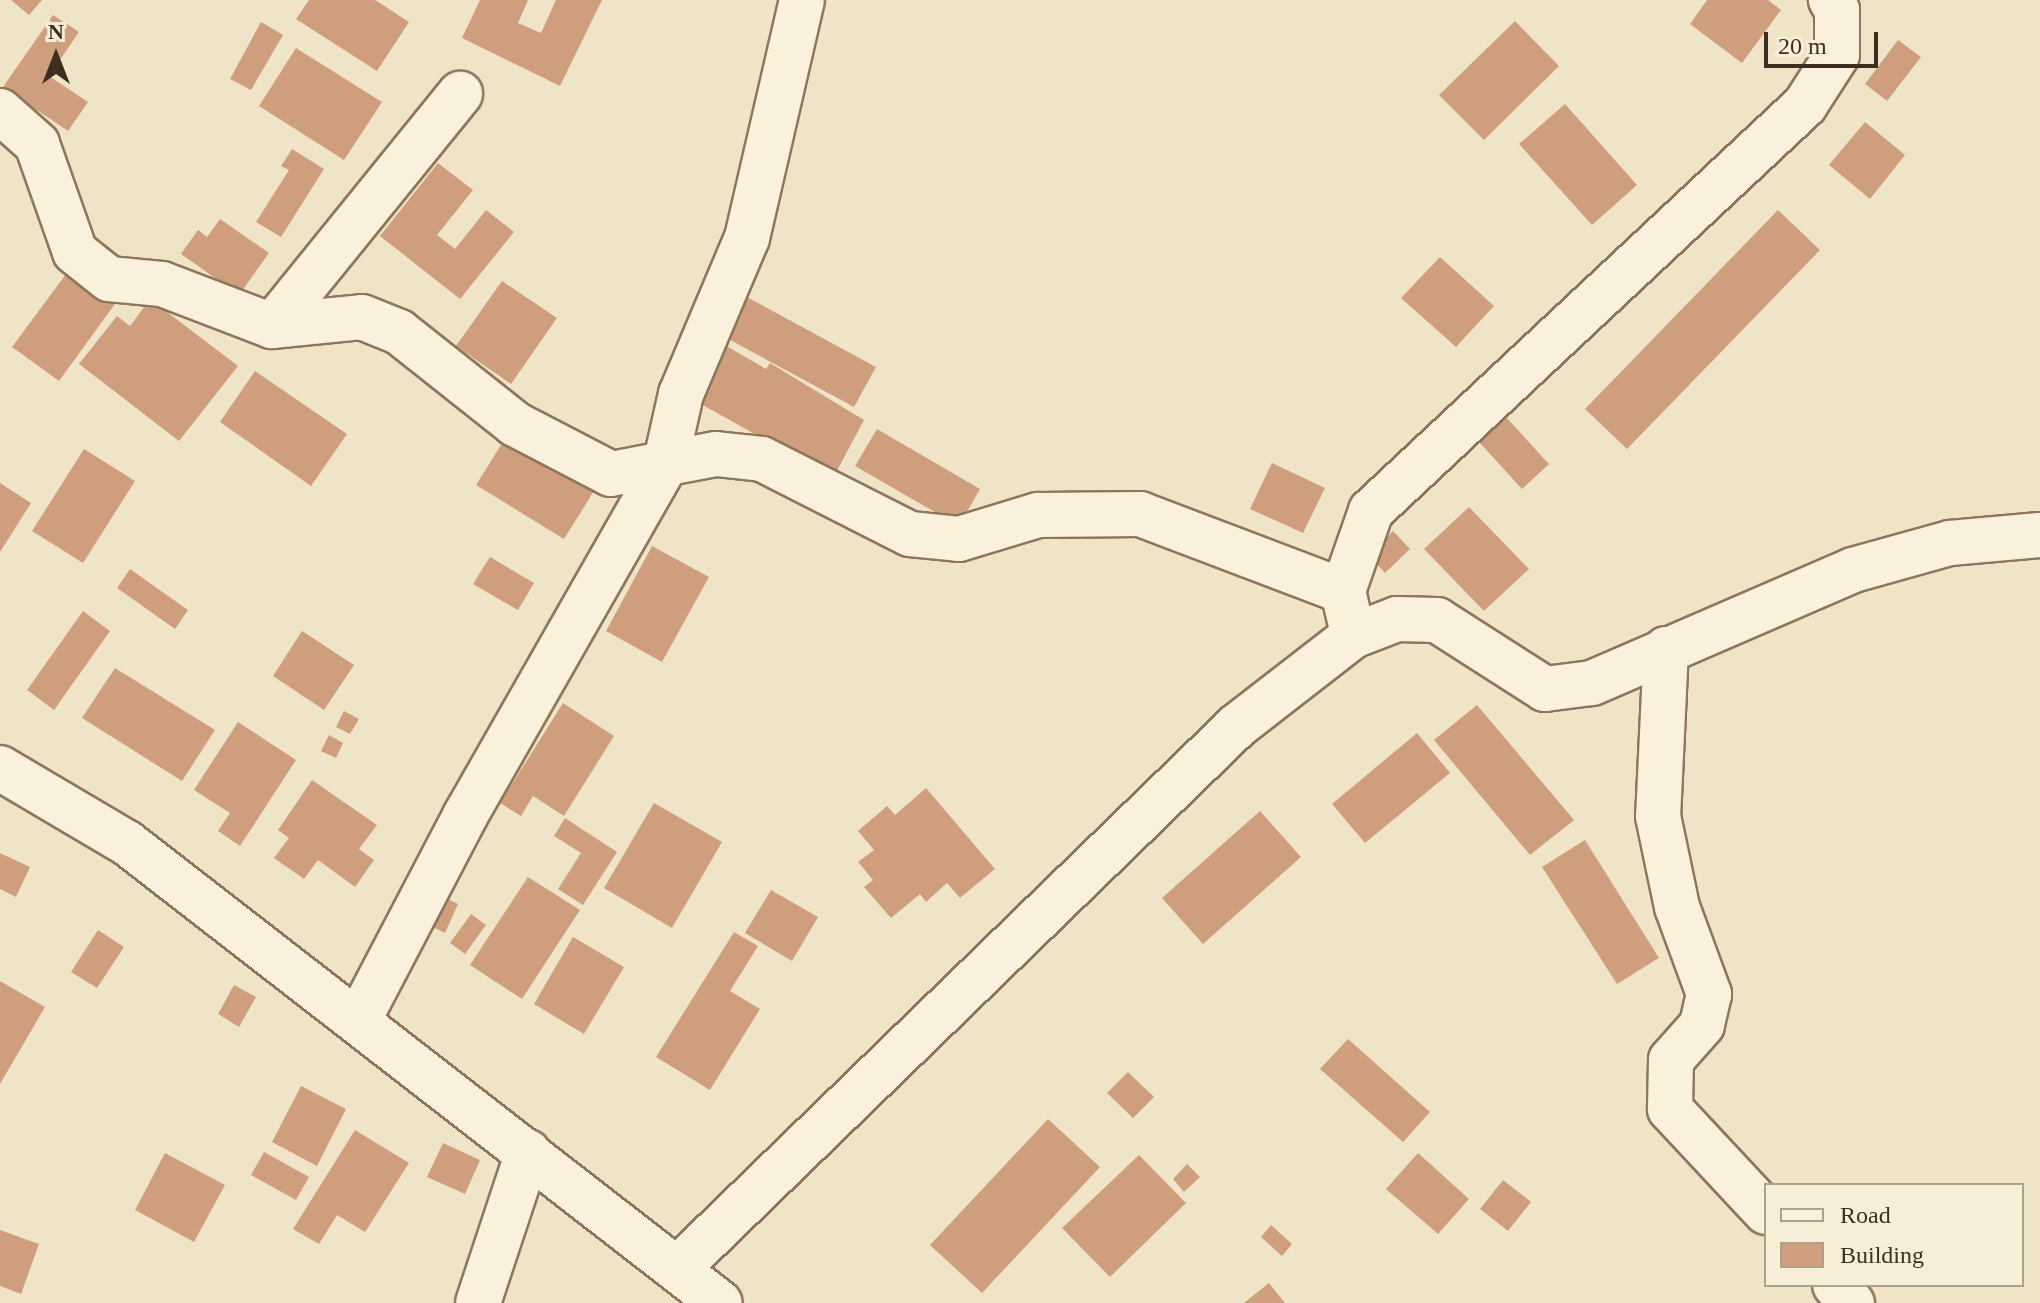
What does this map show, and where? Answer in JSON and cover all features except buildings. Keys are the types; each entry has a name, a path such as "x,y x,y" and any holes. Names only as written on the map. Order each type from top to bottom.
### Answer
{"street":[{"path":"359,1019 465,816 665,465 681,394 747,238 802,0"},
{"path":"1353,636 1343,591 1371,511 1805,105 1837,55 1837,10 1831,0"},
{"path":"272,326 460,94"},
{"path":"0,111 37,144 75,252 109,279 162,284 272,326 362,317 399,332 515,424 611,474 716,454 762,459 910,534 959,539 1038,515 1140,514 1343,591"},
{"path":"611,474 611,559"},
{"path":"679,1267 1237,726 1353,636 1397,619 1437,620 1545,689 1592,683 1853,570 1950,543 2040,535"},
{"path":"1666,649 1658,816 1677,907 1709,994 1702,1025 1671,1060 1670,1109 1764,1210"},
{"path":"0,768 127,843 679,1267 720,1303"},
{"path":"478,1303 528,1152"},
{"path":"1837,1287 1852,1303"}]}
